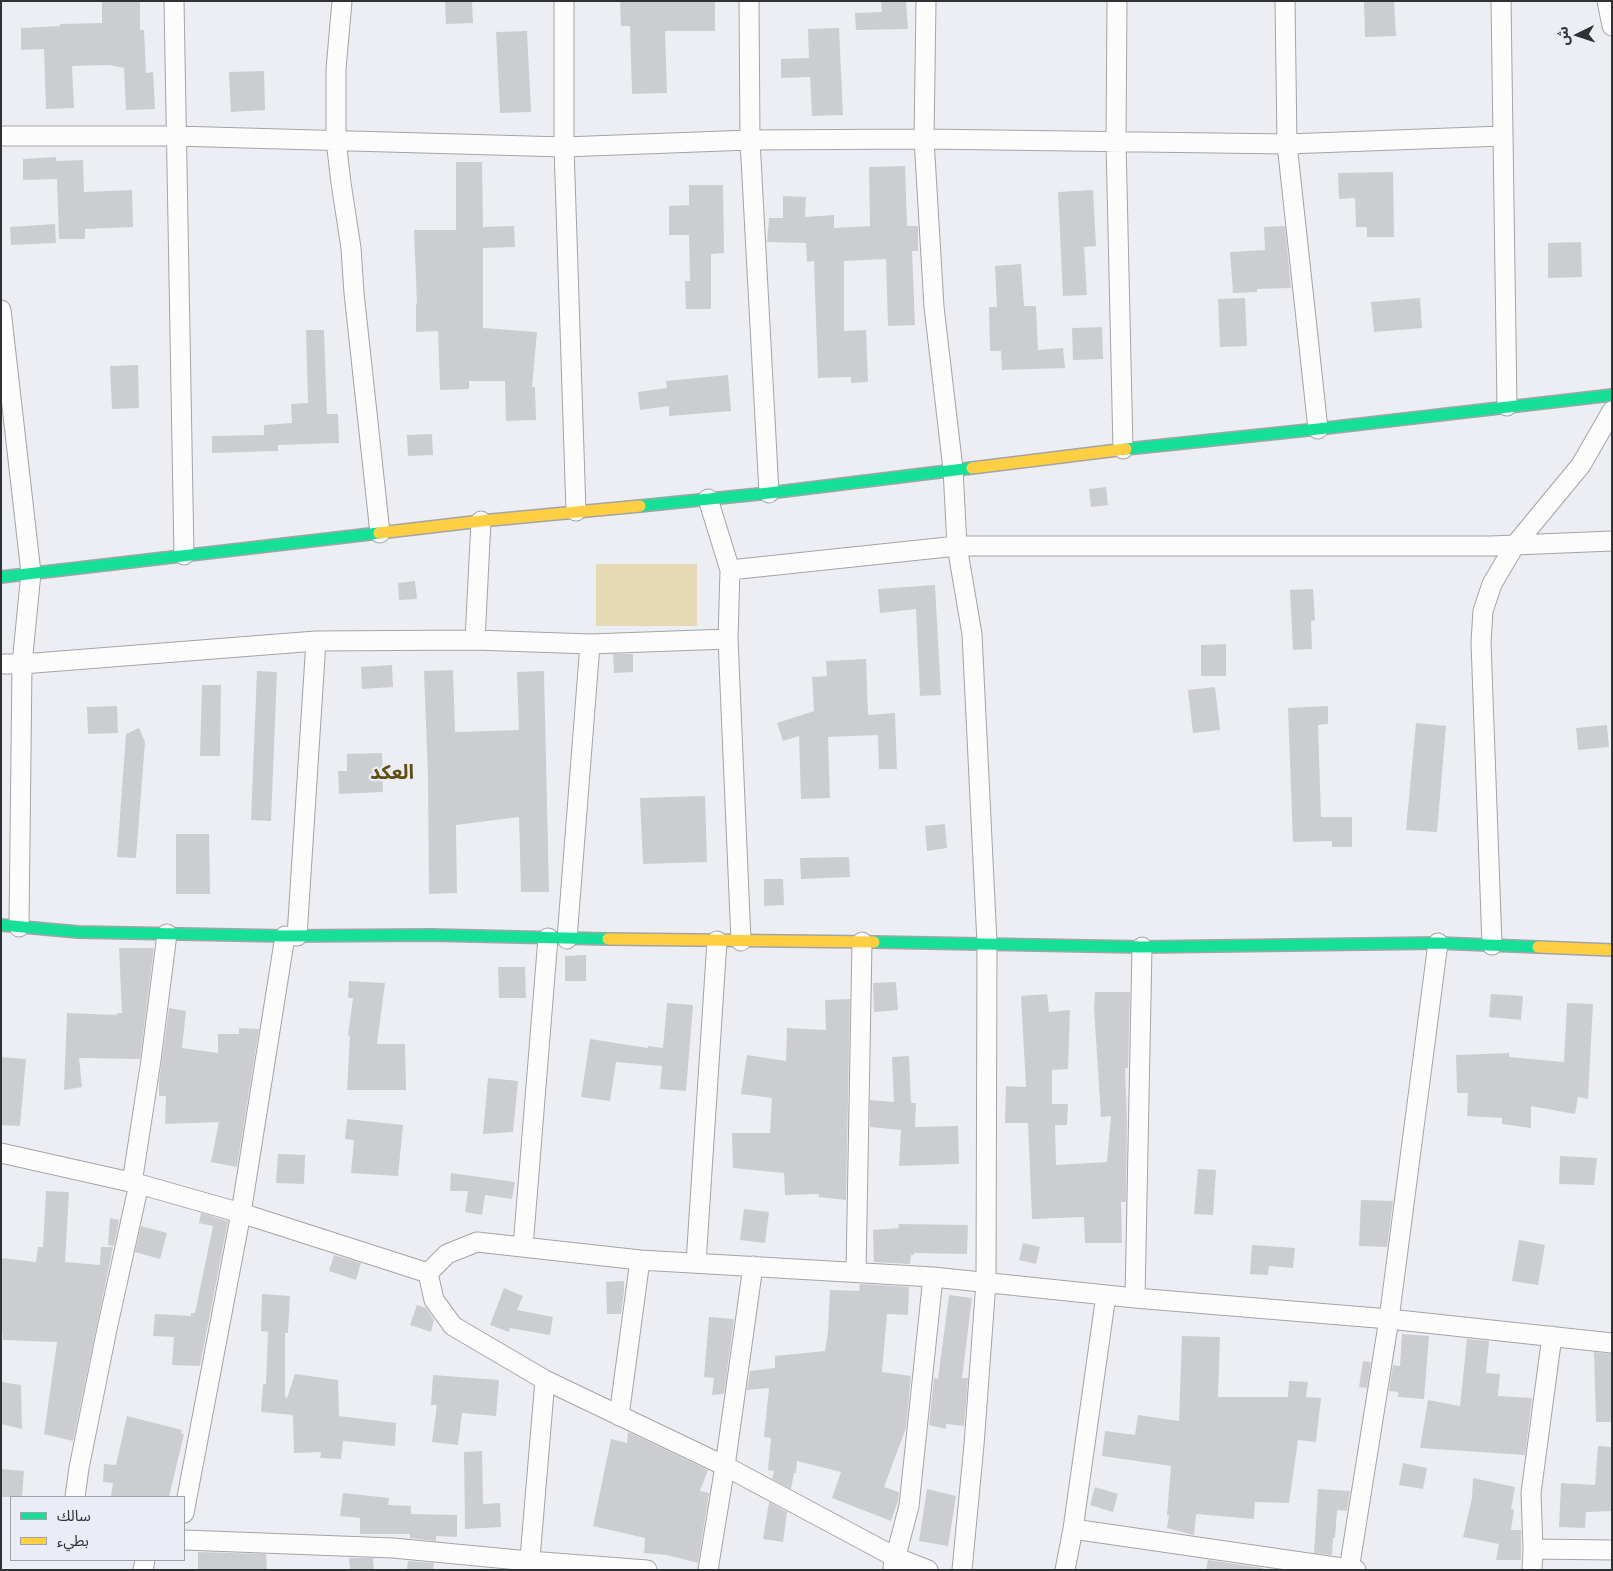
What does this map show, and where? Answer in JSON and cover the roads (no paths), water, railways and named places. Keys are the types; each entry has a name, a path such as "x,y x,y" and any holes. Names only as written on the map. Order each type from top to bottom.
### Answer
{"main road":[{"path":"1,577 481,521 769,493 1123,449 1318,429 1612,395"},
{"path":"10,926 78,932 291,936 431,935 741,942 987,943 1142,947 1438,943 1612,950"}],"street":[{"path":"174,1 184,555"},
{"path":"342,1 336,69 336,140 351,248 354,293 380,533"},
{"path":"564,1 564,147 576,511"},
{"path":"749,1 750,140 769,493"},
{"path":"926,1 924,140 934,306 953,469 956,546 972,634 987,943 986,1282 974,1445 962,1570"},
{"path":"1117,1 1116,142 1123,449"},
{"path":"1285,1 1287,144 1318,429"},
{"path":"1502,1 1507,406"},
{"path":"1607,1 1612,26"},
{"path":"1,136 176,136 564,147 750,140 1287,144 1503,136"},
{"path":"1,310 31,573 22,664 10,926"},
{"path":"1492,945 1481,642 1483,611 1492,584 1516,545 1581,465 1612,411"},
{"path":"708,499 730,570 728,639 741,942"},
{"path":"475,640 481,521"},
{"path":"730,570 956,546 1516,545 1612,541"},
{"path":"1,664 22,664 316,641 475,640 590,644 728,639"},
{"path":"185,1508 291,936 316,641"},
{"path":"567,939 590,644"},
{"path":"75,1496 135,1184 167,934"},
{"path":"523,1247 548,938"},
{"path":"696,1263 717,941"},
{"path":"856,1272 862,942"},
{"path":"1073,1529 1351,1569 1389,1319 1438,943"},
{"path":"1135,1298 1142,947"},
{"path":"1,1153 135,1184 241,1213 428,1273"},
{"path":"428,1273 447,1254 476,1242 640,1260 933,1277 1135,1298 1389,1319 1612,1343"},
{"path":"619,1416 640,1260"},
{"path":"708,1570 725,1466 753,1266"},
{"path":"428,1273 434,1300 453,1326 545,1380 725,1466 893,1563 928,1570"},
{"path":"893,1563 909,1506 933,1277"},
{"path":"1065,1570 1073,1529 1106,1295"},
{"path":"1532,1570 1531,1493 1552,1336"},
{"path":"529,1566 545,1380"},
{"path":"185,1540 393,1548 529,1566 647,1570"},
{"path":"1533,1549 1612,1550"}],"district":[{"name":"العكد","path":"392,773"}]}
